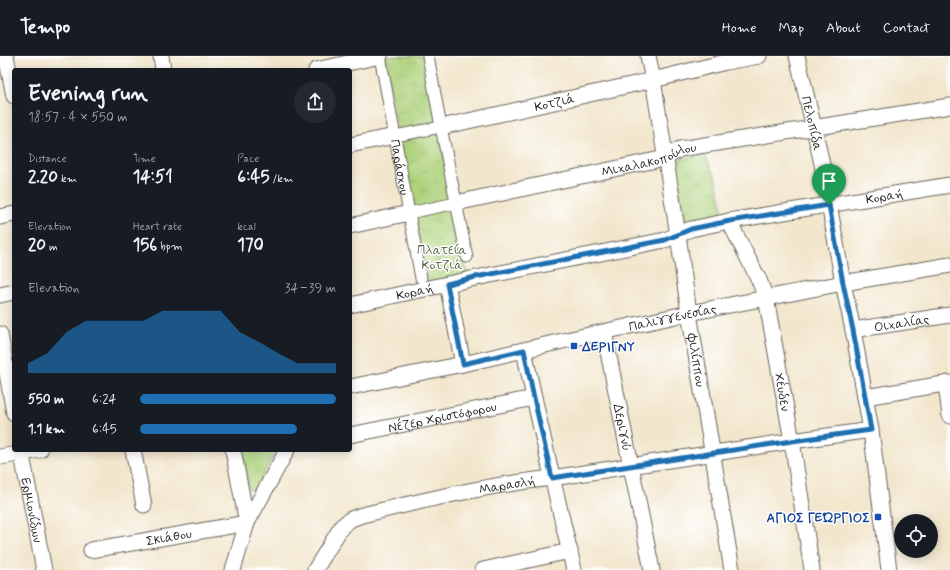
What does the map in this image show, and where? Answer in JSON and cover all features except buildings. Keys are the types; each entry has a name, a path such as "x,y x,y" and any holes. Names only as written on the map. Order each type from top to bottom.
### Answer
{"street":[{"path":"6,56 12,86"},
{"path":"161,56 163,68"},
{"path":"325,68 381,56"},
{"name":"Παράσχου","path":"381,56 421,278"},
{"path":"428,56 467,257"},
{"name":"Φιλίππου","path":"648,56 666,158 689,313 732,570"},
{"name":"Κοτζιά","path":"352,145 441,127 653,80 726,62 759,56"},
{"name":"Πελοπίδα","path":"797,56 822,164 865,396 871,430 889,570"},
{"name":"Μιχαλακοπούλου","path":"352,226 666,158 680,150 950,106"},
{"name":"Κοραή","path":"352,305 471,278 665,240 691,229 730,221 950,185"},
{"path":"0,217 12,214"},
{"name":"Χέυδεν","path":"730,221 759,280 766,298 792,441 812,570"},
{"name":"Παλιγγενεσίας","path":"352,387 463,364 689,313 843,283 950,265"},
{"path":"447,284 463,364"},
{"path":"0,295 12,292"},
{"name":"Οιχαλίας","path":"853,330 950,315"},
{"name":"Δεριγνύ","path":"604,332 652,570"},
{"path":"0,334 12,402"},
{"path":"524,350 574,570"},
{"path":"865,396 948,384 950,416"},
{"name":"Nέζερ Χριστόφορου","path":"352,435 534,398"},
{"name":"Μαρασλή","path":"315,570 342,526 351,519 362,514 521,481 552,478 871,430"},
{"path":"0,457 22,452"},
{"name":"Ερμιονίδων","path":"22,452 44,570"},
{"path":"133,452 144,505"},
{"path":"233,452 247,523"},
{"path":"231,570 247,523 286,452"},
{"name":"Σκιάθου","path":"91,550 247,523"},
{"path":"483,570 570,551"}],"green space":[{"name":"Πλατεία Κοτζιά","path":"384,56 425,56 467,274 426,283"},
{"path":"705,155 715,176 723,214 685,220 675,160"},
{"path":"241,452 275,452 255,490 249,489"}],"place":[{"name":"ΔΕΡΙΓΝΥ","path":"574,346"},
{"name":"ΑΓΙΟΣ ΓΕΏΡΓΙΟΣ","path":"878,517"}],"route":[{"path":"829,205 871,430 552,478 524,350 463,364 447,284 665,240 691,229 829,205"}]}
